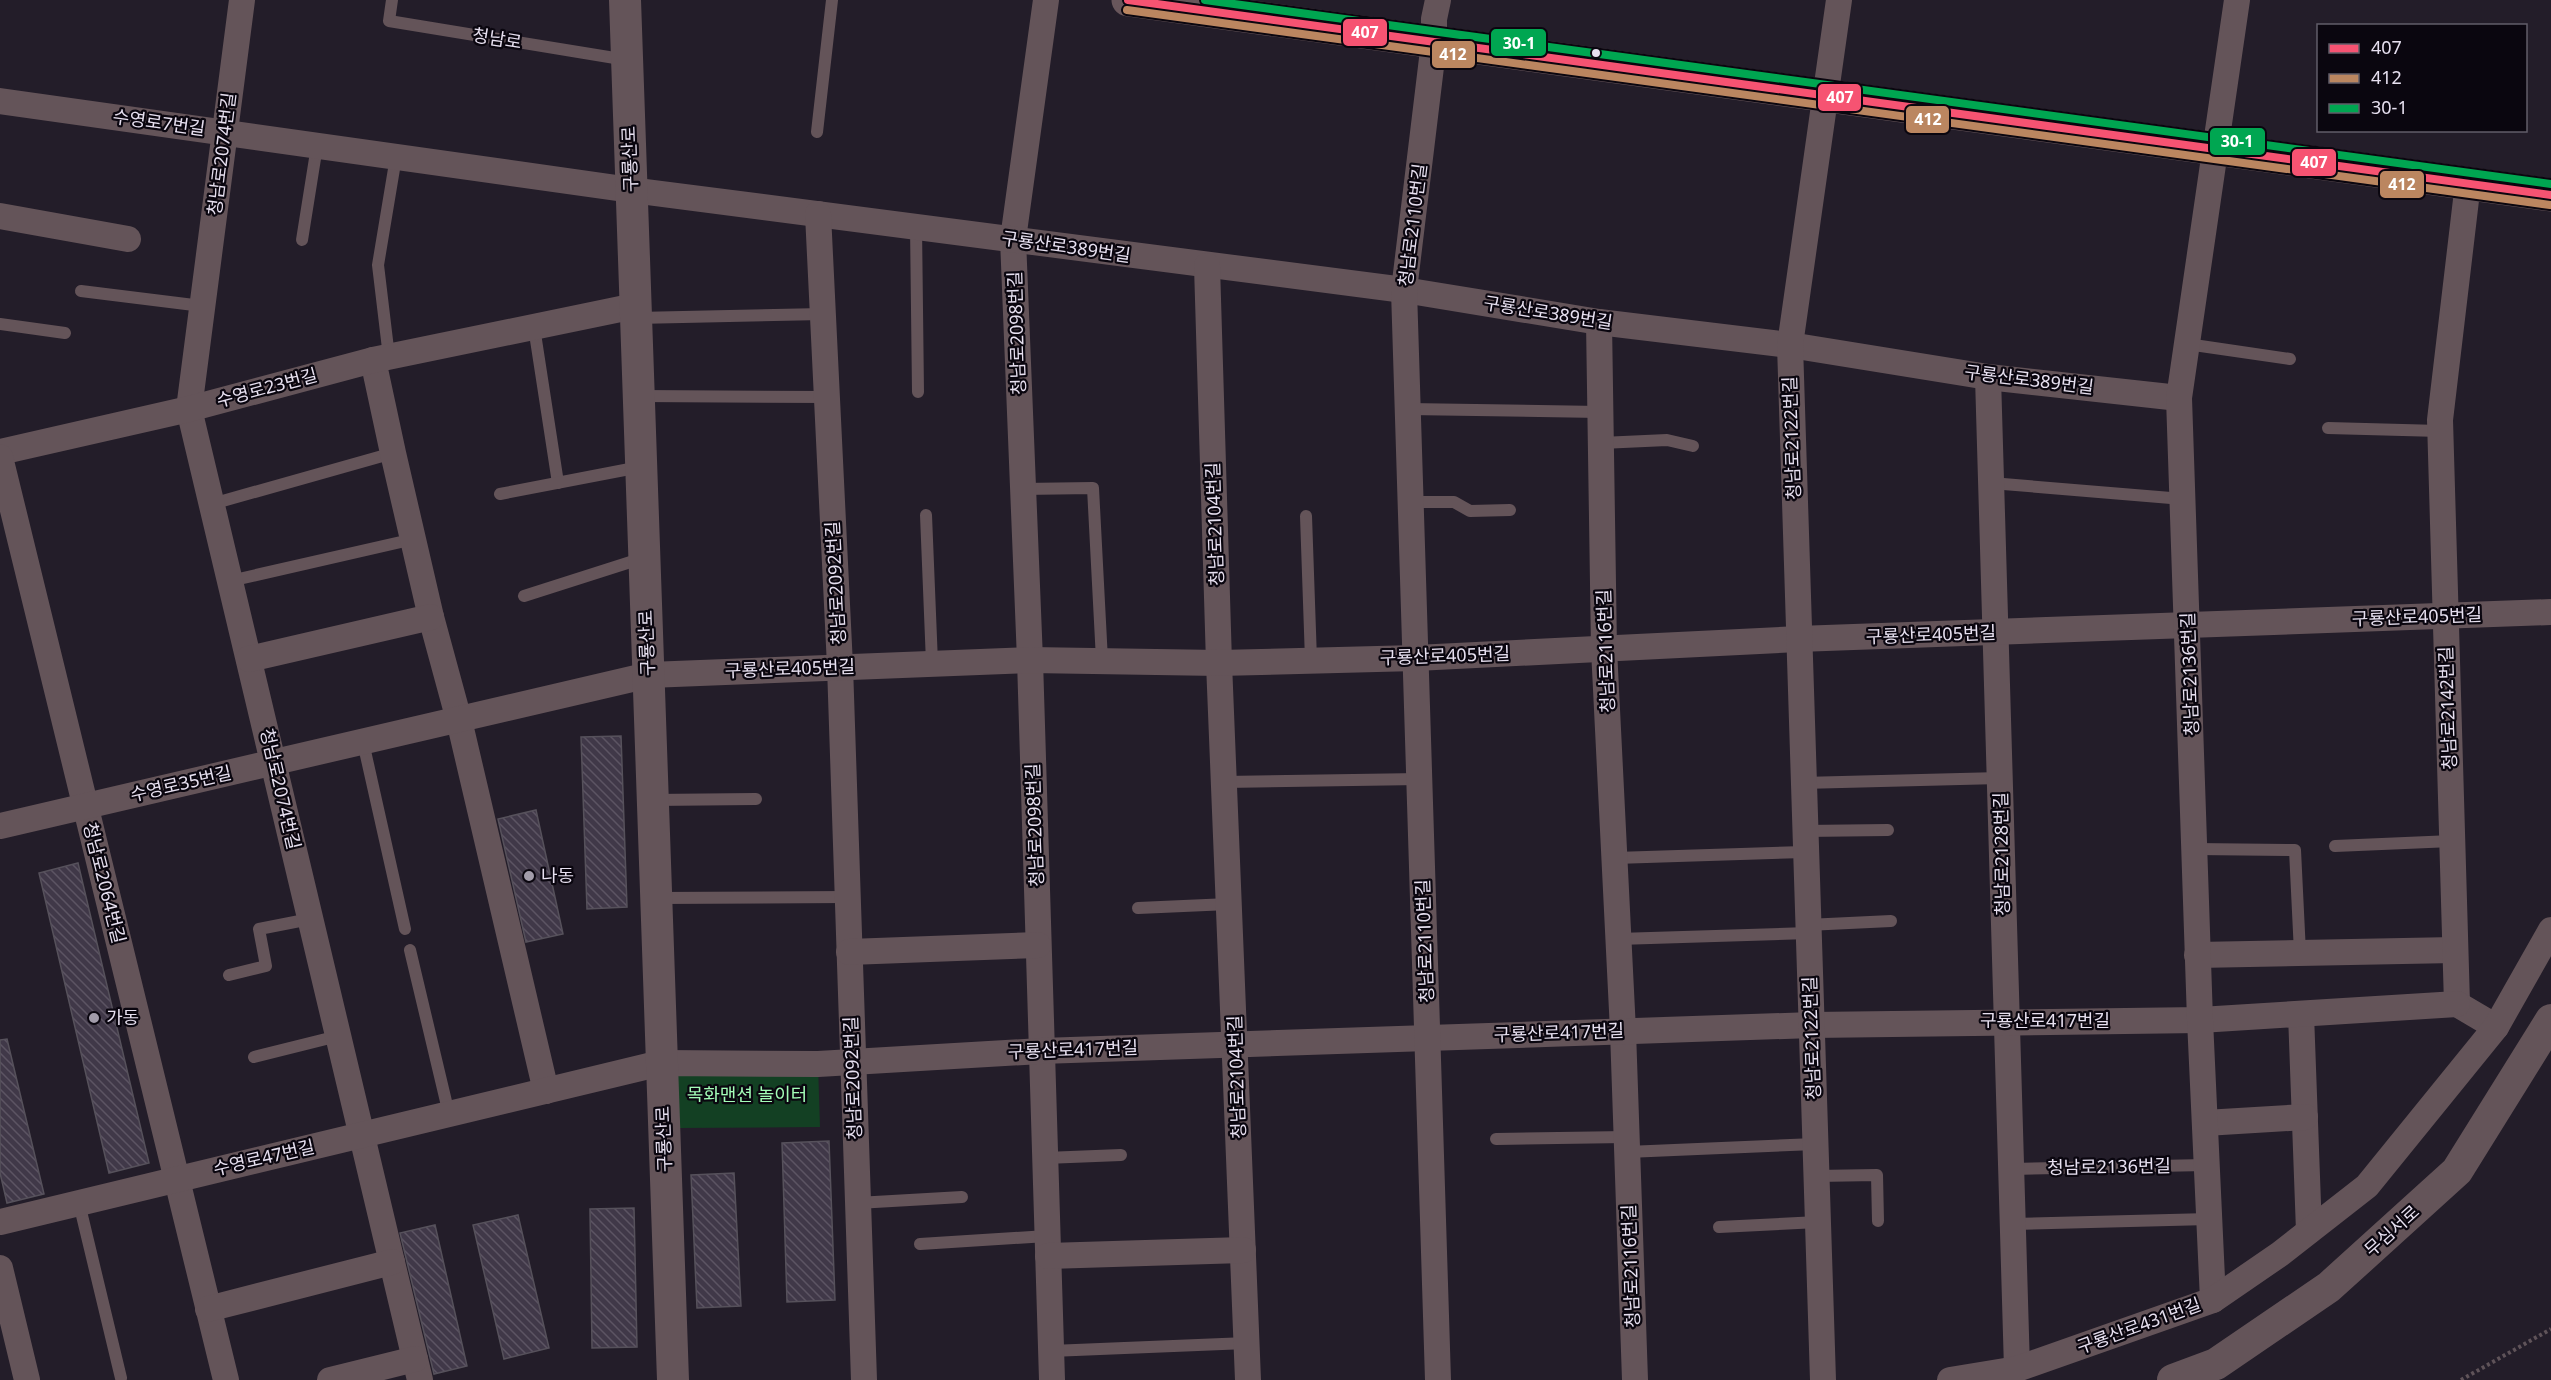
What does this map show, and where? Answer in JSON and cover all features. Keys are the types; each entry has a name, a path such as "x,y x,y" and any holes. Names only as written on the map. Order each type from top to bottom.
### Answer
{"main road":[{"path":"1128,0 2551,195"}],"street":[{"name":"구룡산로","path":"625,0 673,1380"},
{"name":"청남로2098번길","path":"1046,0 1013,239 1030,660 1052,1380"},
{"name":"청남로2110번길","path":"1438,0 1404,290 1438,1380"},
{"name":"청남로2122번길","path":"1823,1380 1802,783 1790,345 1839,0"},
{"name":"청남로2136번길","path":"2213,1300 2200,1020 2180,398 2237,0"},
{"name":"청남로2074번길","path":"238,1 225,133 189,408 418,1370 330,1380"},
{"name":"수영로7번길","path":"0,101 630,190"},
{"name":"청남로2142번길","path":"2457,1004 2440,430 2468,183"},
{"name":"구룡산로389번길","path":"630,190 1404,290 1599,322 1790,345 1988,376 2180,398"},
{"name":"청남로2092번길","path":"818,214 840,666 864,1380"},
{"path":"0,216 128,238"},
{"name":"청남로2104번길","path":"1207,266 1219,663 1248,1380"},
{"name":"수영로23번길","path":"0,452 189,408 381,358 534,327 636,312"},
{"name":"청남로2116번길","path":"1599,322 1605,649 1623,1031 1635,1380"},
{"path":"381,358 393,453 431,617 459,720 546,1091"},
{"name":"청남로2128번길","path":"1988,376 2017,1369"},
{"name":"청남로2064번길","path":"0,457 226,1380"},
{"name":"구룡산로405번길","path":"649,675 1030,660 1219,663 1416,658 1798,639 2551,612"},
{"path":"249,659 431,617"},
{"name":"수영로35번길","path":"0,826 649,675"},
{"name":"구룡산로431번길","path":"1950,1380 2017,1369 2213,1300 2309,1231 2367,1186 2496,1027 2551,930"},
{"path":"849,952 1038,945"},
{"path":"2198,955 2455,950"},
{"path":"2457,1004 2496,1027"},
{"name":"구룡산로417번길","path":"661,1063 818,1064 852,1060 1041,1051 1812,1025 2200,1020 2457,1004"},
{"path":"2301,1014 2309,1231"},
{"name":"무심서로","path":"2173,1380 2216,1364 2329,1287 2457,1171 2551,1020"},
{"name":"수영로47번길","path":"0,1222 661,1063"},
{"path":"2205,1123 2305,1117"},
{"path":"1048,1246 1152,1253 1243,1250"},
{"path":"208,1309 393,1262"},
{"path":"0,1268 27,1380"}],"lane":[{"name":"청남로","path":"392,0 388,21 627,60"},
{"path":"818,132 832,0"},
{"path":"302,240 317,146"},
{"path":"381,358 378,266 396,157"},
{"path":"916,226 918,392"},
{"path":"81,291 202,306"},
{"path":"636,312 823,314"},
{"path":"0,324 65,333"},
{"path":"534,327 558,483"},
{"path":"2187,344 2290,359"},
{"path":"639,396 827,397"},
{"path":"1408,409 1600,412"},
{"path":"2328,429 2440,430"},
{"path":"1601,443 1667,440 1693,446"},
{"path":"212,504 393,453"},
{"path":"500,494 641,467"},
{"path":"1991,483 2183,499"},
{"path":"1023,489 1093,488 1102,660"},
{"path":"1411,502 1454,502 1470,511 1510,510"},
{"path":"926,515 932,663"},
{"path":"1306,516 1311,660"},
{"path":"230,581 414,539"},
{"path":"524,596 644,558"},
{"path":"363,742 405,929"},
{"path":"1802,783 2000,778"},
{"path":"1224,782 1420,779"},
{"path":"652,800 756,799"},
{"path":"1615,858 1804,841 1888,830"},
{"path":"2335,846 2452,841"},
{"path":"2195,849 2295,850 2300,953"},
{"path":"656,898 847,897"},
{"path":"1138,908 1229,904"},
{"path":"229,975 266,966 259,929 310,919"},
{"path":"1618,939 1711,936 1891,921"},
{"path":"410,950 449,1114"},
{"path":"254,1057 338,1036"},
{"path":"1497,1139 1725,1148 1815,1143"},
{"path":"1044,1158 1120,1155"},
{"name":"청남로2136번길","path":"2011,1169 2206,1165"},
{"path":"1816,1176 1877,1175 1878,1221"},
{"path":"857,1203 962,1197"},
{"path":"79,1203 121,1378"},
{"path":"2012,1224 2209,1219"},
{"path":"1719,1227 1818,1222"},
{"path":"920,1244 1048,1246"},
{"path":"1051,1351 1247,1343"}],"path":[{"path":"2461,1380 2551,1329"}],"green space":[{"name":"목화맨션 놀이터","path":"675,1063 818,1064 820,1127 677,1128"}],"building":[{"path":"621,736 627,907 587,909 581,737"},
{"name":"나동","path":"536,810 563,934 526,942 498,819"},
{"name":"가동","path":"78,863 149,1163 109,1173 39,873"},
{"path":"7,1039 44,1194 7,1203 0,1173 0,1040"},
{"path":"829,1141 835,1300 787,1302 782,1143"},
{"path":"734,1173 741,1306 697,1308 691,1175"},
{"path":"634,1208 637,1347 592,1348 590,1209"},
{"path":"518,1215 549,1348 504,1359 473,1225"},
{"path":"435,1225 467,1366 434,1374 400,1233"}],"transit line":[{"name":"407","path":"1128,0 2551,195"},
{"name":"30-1","path":"1205,0 2551,184"},
{"name":"412","path":"1127,10 2550,205"}],"place":[{"name":"나동","path":"529,876"},
{"name":"가동","path":"94,1018"}]}
